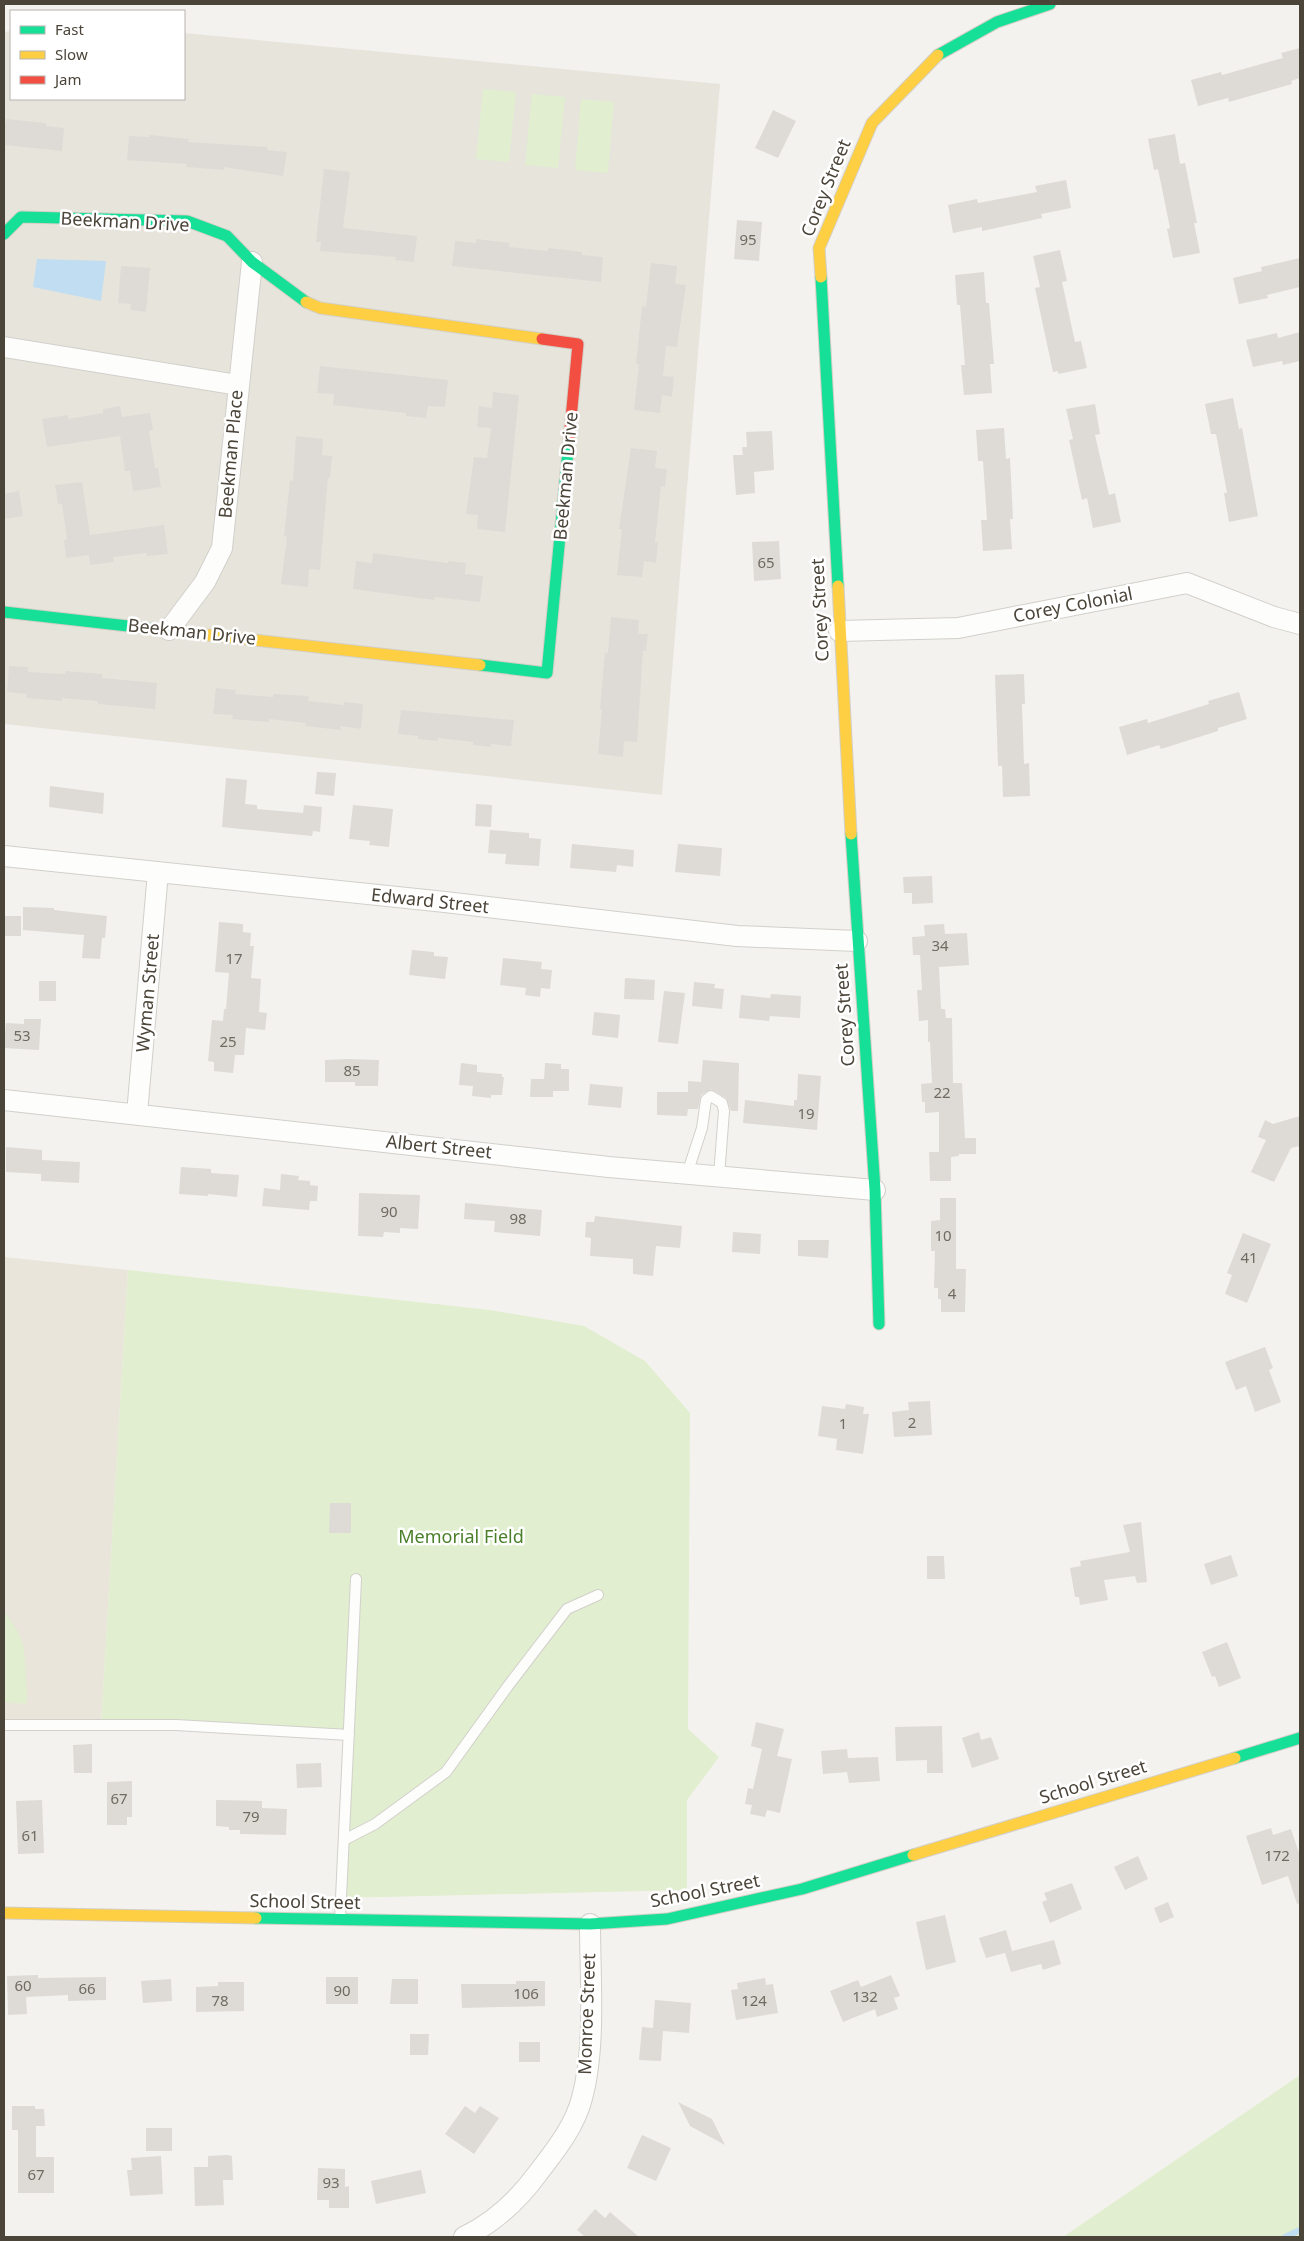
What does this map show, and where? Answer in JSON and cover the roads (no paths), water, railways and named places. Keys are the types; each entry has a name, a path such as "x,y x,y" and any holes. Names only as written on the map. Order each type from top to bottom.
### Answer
{"street":[{"name":"Corey Street","path":"879,1324 876,1190 857,941 838,631 819,248 872,123 941,52 997,22 1050,4"},
{"name":"Beekman Drive","path":"4,234 21,217 187,221 227,236 252,262 308,303 320,308 578,344 547,672 4,612"},
{"name":"Beekman Place","path":"169,630 200,590 222,548 252,262"},
{"path":"4,347 238,385"},
{"name":"Corey Colonial","path":"838,631 958,628 1187,583 1274,617 1300,624"},
{"name":"Edward Street","path":"4,856 737,936 857,941"},
{"name":"Wyman Street","path":"137,1114 158,872"},
{"name":"Albert Street","path":"4,1100 245,1128 687,1174 876,1190"},
{"name":"School Street","path":"4,1913 590,1924 667,1920 802,1889 1300,1738"},
{"name":"Monroe Street","path":"464,2237 483,2229 526,2189 562,2141 582,2099 589,2046 590,1924"}],"lane":[{"path":"687,1174 702,1128 706,1100 711,1096 722,1103 724,1111 719,1176"},
{"path":"340,1920 356,1579"},
{"path":"344,1840 375,1824 446,1772 567,1609 598,1595"},
{"path":"4,1725 176,1725 349,1735"}],"water":[{"path":"37,259 106,261 101,301 33,287"}],"waterway":[{"path":"1285,2237 1300,2230"}],"park label":[{"name":"Memorial Field","path":"461,1537"}]}
